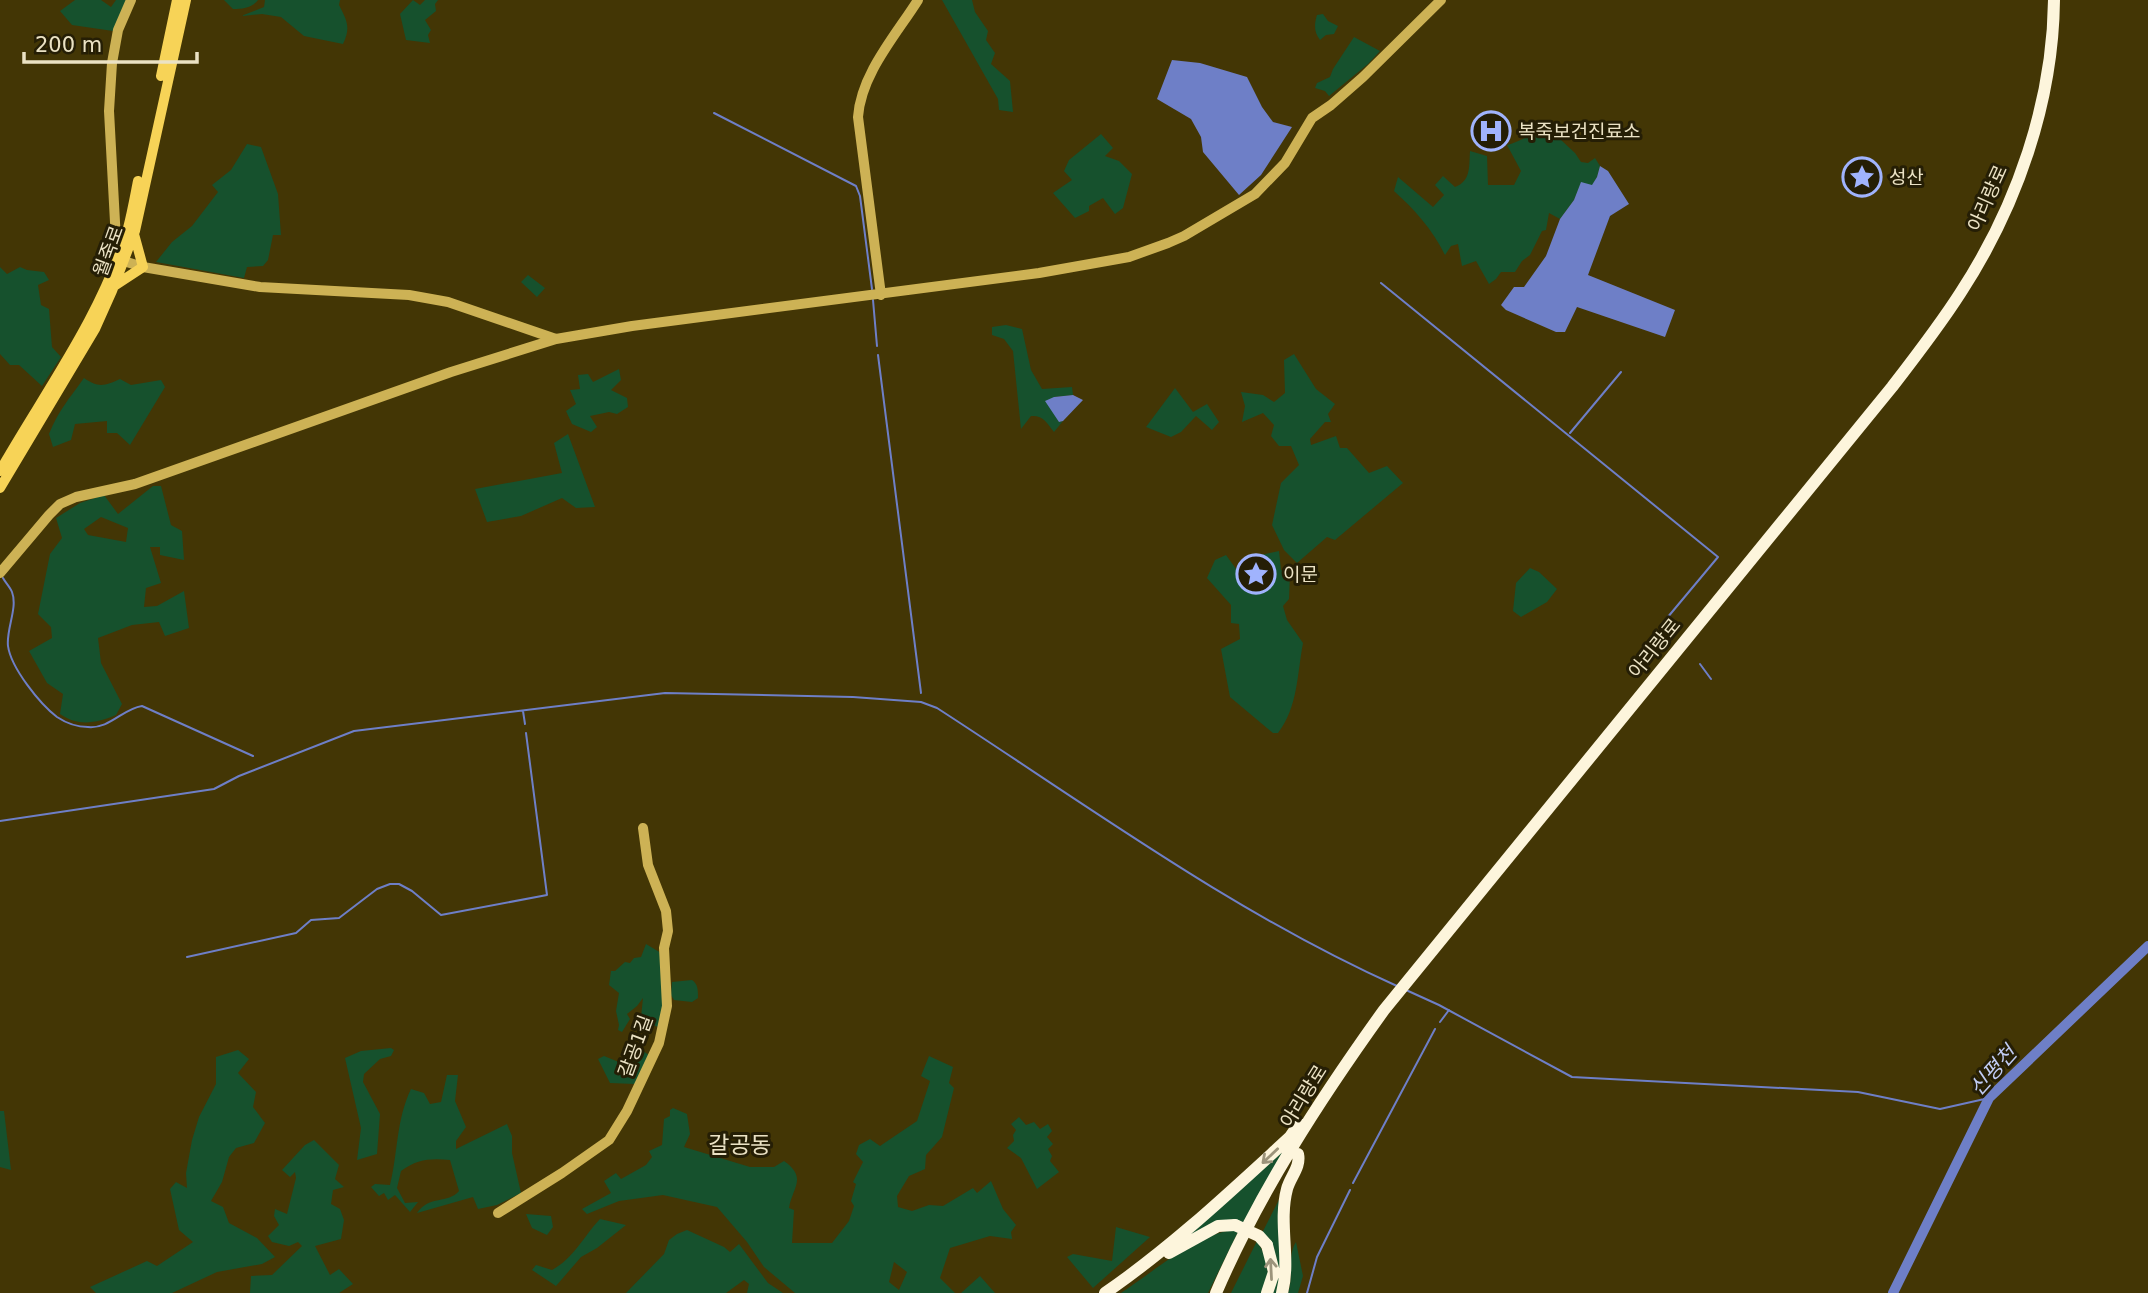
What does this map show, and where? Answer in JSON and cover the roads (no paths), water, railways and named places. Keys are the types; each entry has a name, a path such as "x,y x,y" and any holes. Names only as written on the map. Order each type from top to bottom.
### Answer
{"highway":[{"name":"아리랑로","path":"2052,64 2054,0"},
{"name":"아리랑로","path":"1216,1293 1254,1216 1316,1108 1387,1012 1892,387 1962,290 1997,228 2024,163 2046,98 2062,0"},
{"name":"아리랑로","path":"1224,1293 1246,1246 1298,1154 1387,1012"},
{"path":"1105,1293 1136,1272 1219,1202 1290,1137 1309,1110 1316,1108"},
{"path":"1282,1293 1286,1277 1285,1204 1287,1189 1299,1160 1298,1154"},
{"path":"1113,1293 1180,1245 1218,1226 1235,1225 1249,1230 1267,1245 1274,1272 1267,1293"}],"main road":[{"name":"월죽로","path":"0,488 95,329 114,286 177,0"},
{"name":"월죽로","path":"0,471 86,328 134,234 186,0"},
{"path":"114,286 143,267 134,234"}],"street":[{"path":"131,0 118,30 109,111 120,260 143,267 260,287 409,295 448,302 556,339"},
{"path":"881,295 859,117 860,98 880,59 918,0"},
{"path":"0,573 60,504 76,497 135,484 451,372 556,339 632,326 881,295 1107,262 1184,236 1255,194 1285,163 1312,118 1363,77 1441,0"},
{"name":"갈공1길","path":"498,1213 609,1140 627,1111 659,1044 667,1006 664,948 668,931 666,911 648,865 643,828"}],"water":[{"path":"1172,60 1200,63 1247,77 1273,122 1292,127 1261,175 1239,195 1203,152 1201,137 1191,119 1157,99"},
{"path":"1600,166 1608,171 1629,204 1610,216 1588,275 1675,310 1665,337 1577,307 1565,332 1556,332 1506,310 1501,305 1514,287 1524,287 1546,256 1560,219 1574,200 1581,182 1592,185"},
{"path":"1073,395 1083,400 1059,422 1045,401"}],"waterway":[{"path":"714,113 856,186 860,196 872,289"},
{"path":"1381,283 1718,557 1662,624 1665,627"},
{"path":"873,300 877,346"},
{"path":"878,355 921,693"},
{"path":"1570,433 1621,372"},
{"path":"3,578 13,598 8,639 10,655 27,685 57,717 68,723 96,727 142,706 253,756"},
{"path":"1700,664 1711,679"},
{"path":"0,821 214,789 239,776 354,731 665,693 853,697 921,702 937,708 1219,892 1337,957 1397,986"},
{"path":"523,711 525,724"},
{"path":"187,957 296,933 311,920 339,918 377,889 390,884 399,884 412,891 441,915 547,895 526,733"},
{"name":"신평천","path":"1893,1293 1989,1098 2148,946"},
{"path":"1406,990 1572,1077 1858,1092 1940,1109 1989,1098"},
{"path":"1440,1022 1449,1010"},
{"path":"1353,1183 1435,1029"},
{"path":"1307,1293 1317,1257 1350,1190"}],"place":[{"name":"복죽보건진료소","path":"1491,131"},
{"name":"성산","path":"1862,177"},
{"name":"이문","path":"1256,574"}],"district":[{"name":"갈공동","path":"740,1145"}]}
